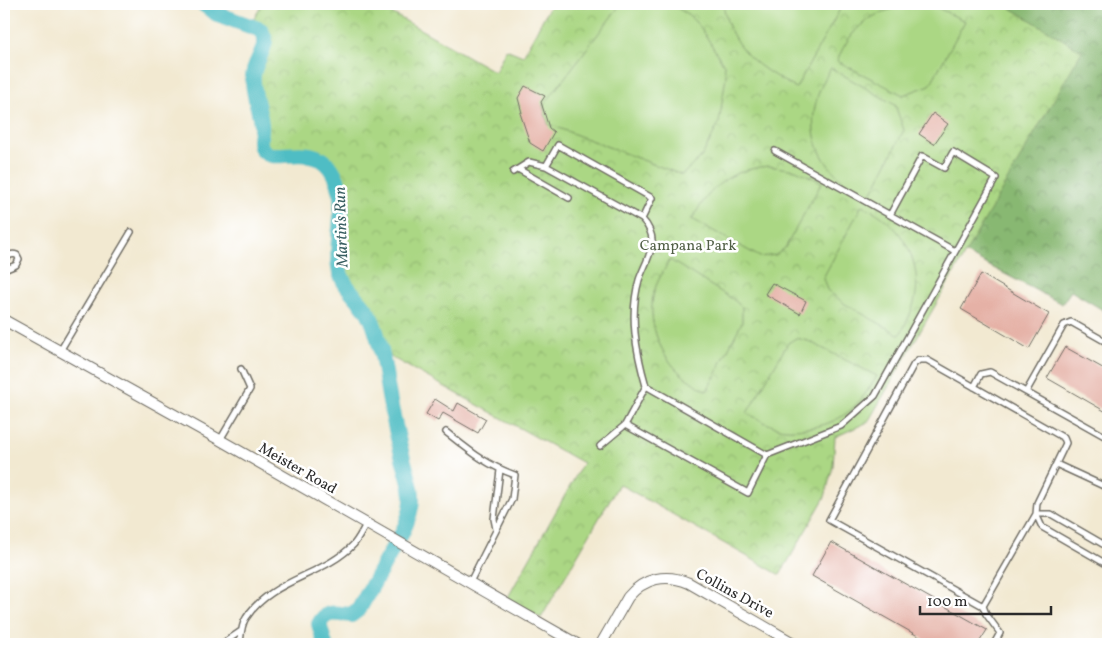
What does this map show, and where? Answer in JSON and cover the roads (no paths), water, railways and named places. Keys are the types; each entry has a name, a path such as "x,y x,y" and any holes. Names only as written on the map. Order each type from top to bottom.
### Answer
{"street":[{"name":"Meister Road","path":"4,320 220,440 577,644"},
{"name":"Collins Drive","path":"601,644 633,591 654,579 670,578 689,584 796,644"}],"lane":[{"path":"546,166 558,145 652,198 642,219"},
{"path":"775,151 955,251"},
{"path":"625,425 748,493 767,455 841,426 875,396 996,178 953,152 944,168 922,156 890,215"},
{"path":"569,198 516,171 529,162 546,166 642,219 647,224 653,242 640,279 633,316 638,357 646,386 625,425 600,446"},
{"path":"60,351 131,232"},
{"path":"4,260 7,256 13,254 18,256 19,259 16,265 4,270"},
{"path":"1026,392 1064,325 1071,322 1108,343"},
{"path":"983,606 1036,514 1037,503 1066,443 1064,438 927,360 919,360 914,364 829,520 983,606 986,614 1000,633 994,644"},
{"path":"220,440 250,389 241,369"},
{"path":"974,387 981,374 990,372 1108,438"},
{"path":"646,386 767,455"},
{"path":"446,432 476,456 500,470 515,475 512,499 469,583"},
{"path":"1056,464 1108,488"},
{"path":"496,529 494,519 500,470"},
{"path":"1036,514 1051,514 1108,547"},
{"path":"1036,514 1042,527 1108,565"},
{"path":"240,644 241,631 246,618 268,594 337,558 355,543 366,524"},
{"path":"222,644 241,631"}],"waterway":[{"name":"Martin's Run","path":"203,4 217,14 261,30 264,37 264,45 253,72 253,77 261,128 260,142 265,153 272,155 312,155 322,160 331,168 337,180 341,204 339,268 344,282 368,312 375,329 402,455 410,483 411,511 401,535"},
{"name":"Martin's Run","path":"325,644 319,624 322,619 329,614 351,615 359,609 394,546"}],"park label":[{"name":"Campana Park","path":"688,245"}]}
